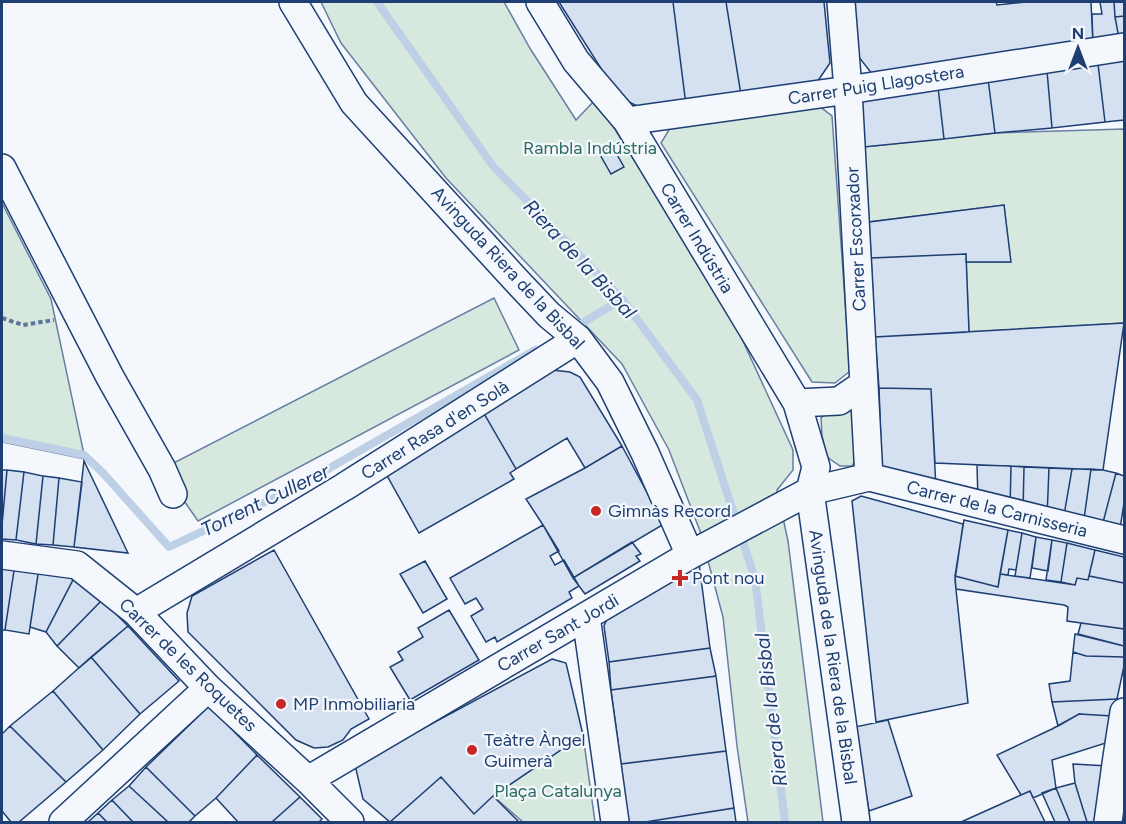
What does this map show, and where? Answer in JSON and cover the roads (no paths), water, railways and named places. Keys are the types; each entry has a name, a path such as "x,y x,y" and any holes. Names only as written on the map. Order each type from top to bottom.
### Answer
{"street":[{"name":"Avinguda Riera de la Bisbal","path":"293,2 354,103 549,315 578,339 610,382 697,552"},
{"name":"Carrer Indústria","path":"540,2 576,61 627,121 797,403 816,466 799,497"},
{"name":"Carrer Escorxador","path":"840,2 848,90 868,477"},
{"name":"Carrer Puig Llagostera","path":"627,121 848,90 1125,47"},
{"path":"2,168 110,377 162,469 173,494"},
{"name":"Carrer Rasa d'en Solà","path":"136,612 344,487 578,339"},
{"path":"797,403 839,401 864,384"},
{"name":"Carrer Sant Jordi","path":"308,780 697,552 799,497 868,477"},
{"name":"Carrer de la Carnisseria","path":"868,477 1125,540"},
{"name":"Avinguda de la Riera de la Bisbal","path":"799,497 856,822"},
{"name":"Carrer de les Roquetes","path":"2,555 77,565 136,612 208,688 350,822"},
{"path":"586,616 615,822"},
{"path":"63,822 208,688"},
{"path":"1108,822 1125,712"}],"waterway":[{"name":"Riera de la Bisbal","path":"377,2 493,166 622,299 697,400 755,579 785,822"},
{"name":"Torrent Cullerer","path":"579,325 622,299"},
{"name":"Torrent Cullerer","path":"2,438 84,455 169,547 295,488 535,350"}],"place":[{"name":"Gimnàs Record","path":"596,511"},
{"name":"Pont nou","path":"680,578"},
{"name":"MP Inmobiliaria","path":"281,704"},
{"name":"Teàtre Àngel Guimerà","path":"472,750"}],"park label":[{"name":"Rambla Indústria","path":"590,148"},
{"name":"Plaça Catalunya","path":"558,791"}]}
